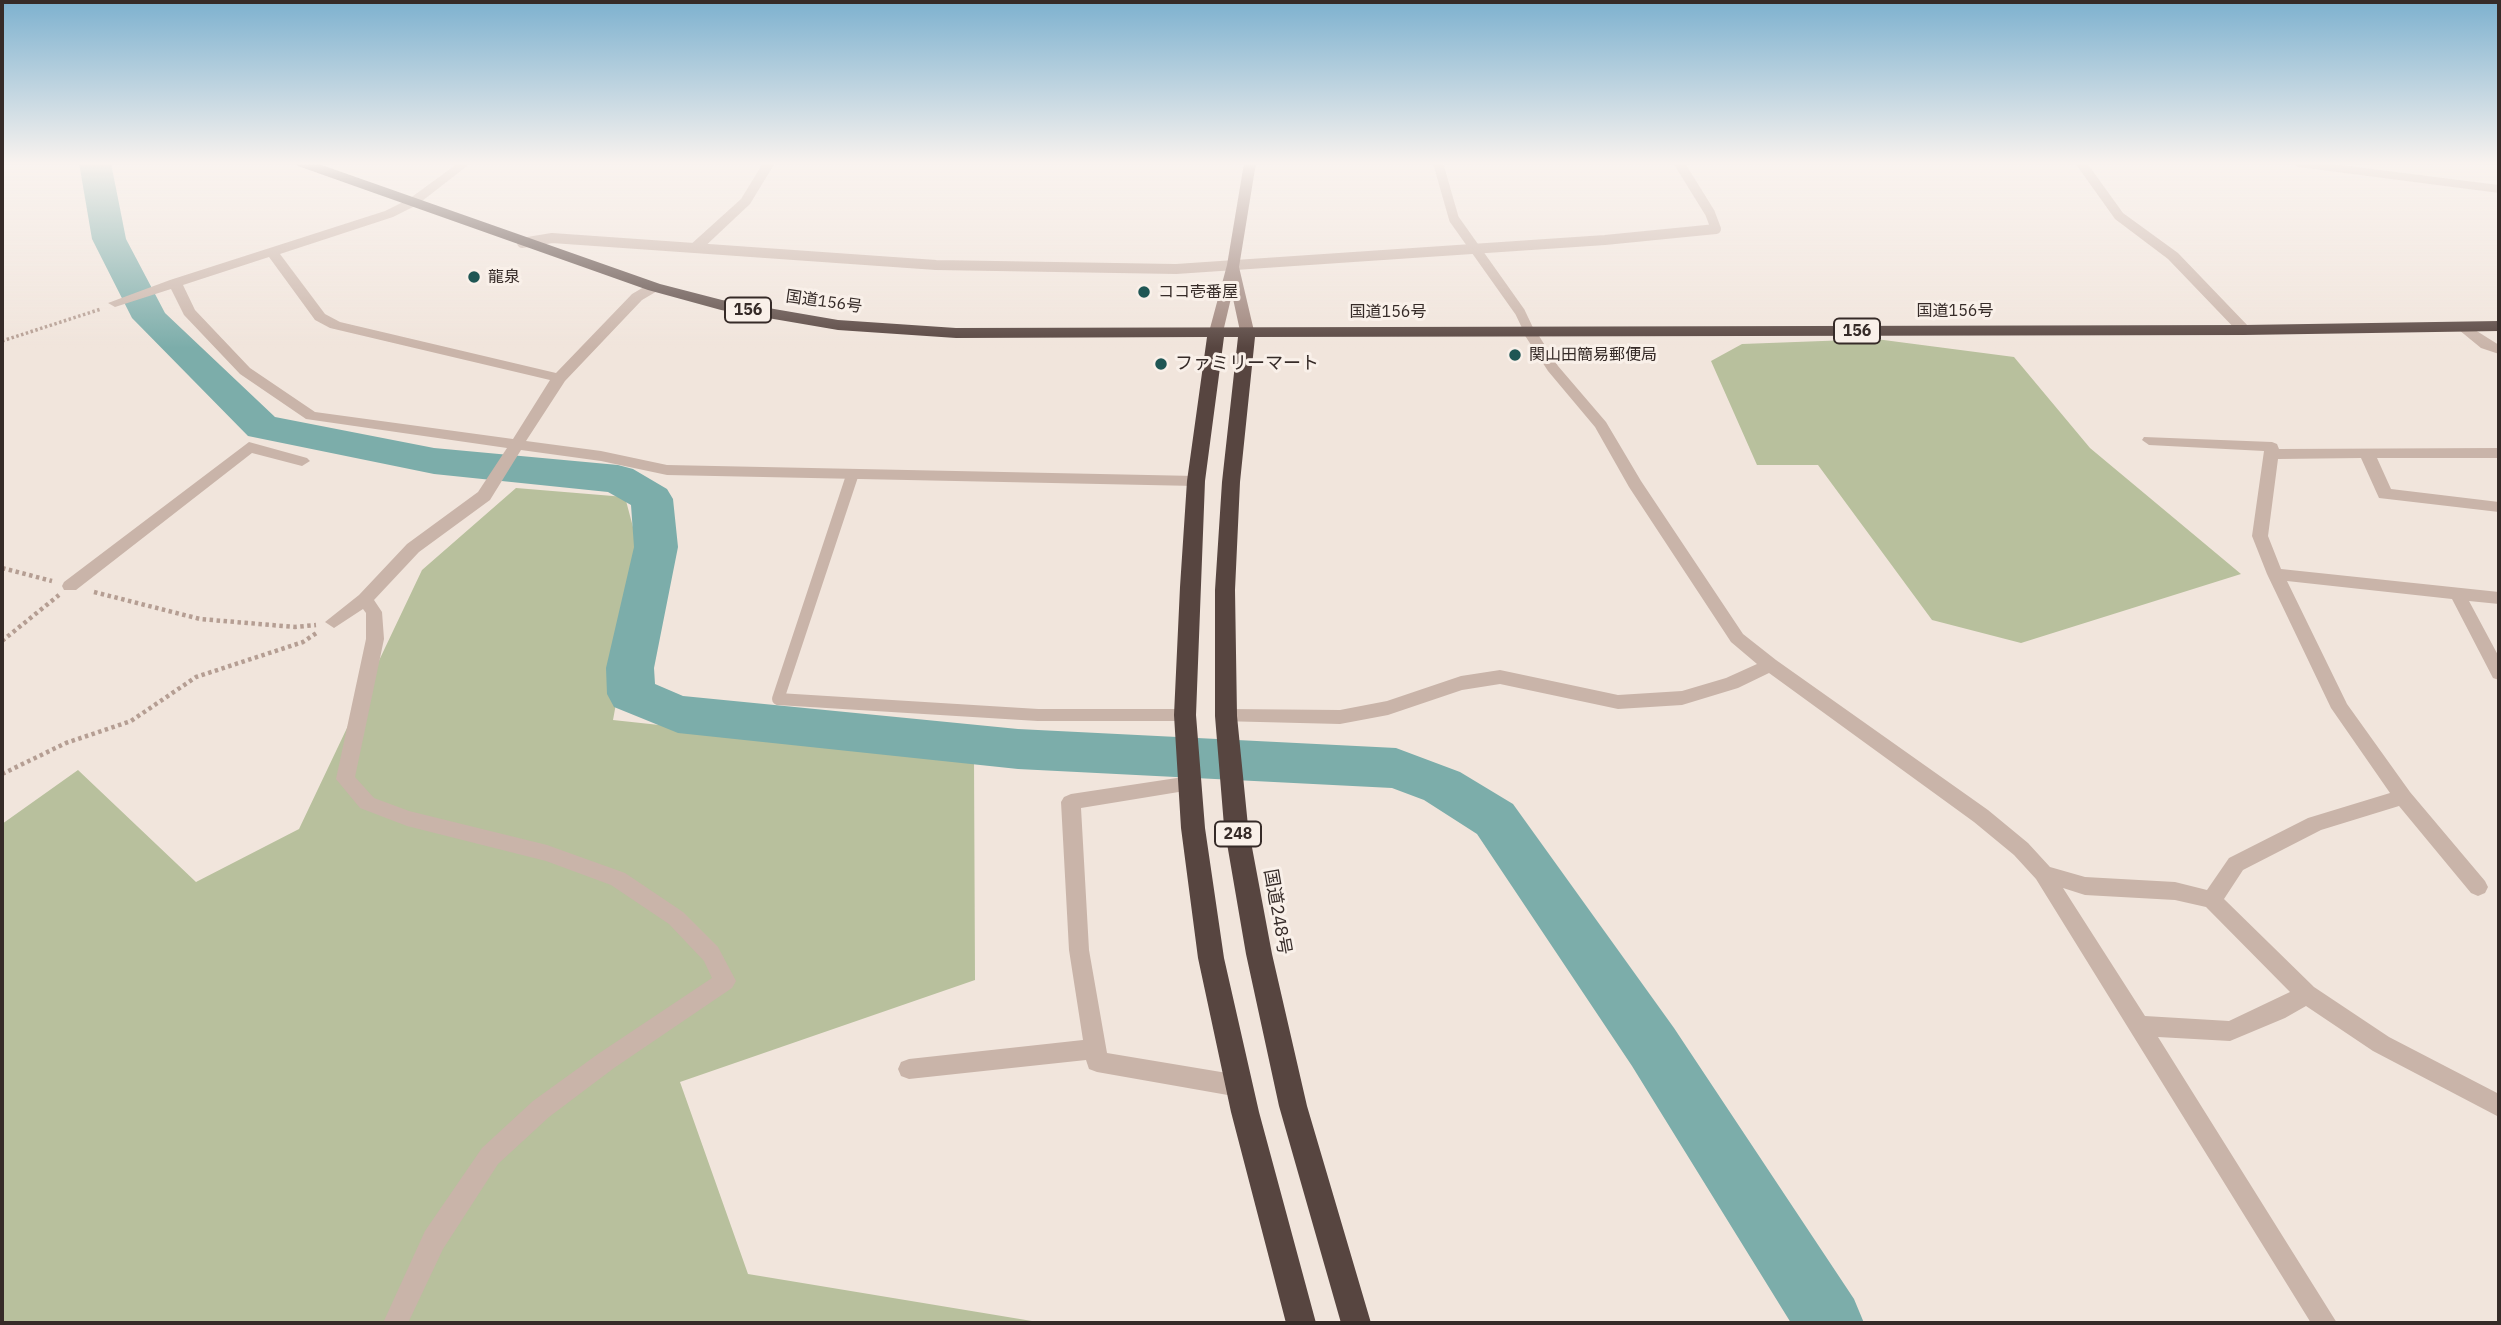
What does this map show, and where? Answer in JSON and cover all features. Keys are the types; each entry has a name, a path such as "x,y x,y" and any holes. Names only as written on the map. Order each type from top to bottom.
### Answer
{"highway":[{"name":"国道156号","path":"474,225 653,287 721,305 838,325 956,333 2499,327"},
{"name":"国道248号","path":"1247,331 1231,482 1225,590 1226,716 1236,826 1259,954 1293,1106 1356,1323"},
{"name":"248","path":"1216,332 1196,481 1185,715 1193,828 1211,958 1239,1086 1301,1323"}],"street":[{"path":"115,303 357,225"},
{"path":"694,248 720,225"},
{"path":"1216,332 1233,265 1240,225"},
{"path":"2131,225 2173,256 2244,330"},
{"path":"273,253 320,317 335,325 559,378"},
{"path":"1233,265 1247,331"},
{"path":"170,284 189,312 245,371 312,416 515,447 601,456 667,470 852,476 1196,481"},
{"path":"334,622 365,599 413,548 484,496 559,378 637,297 653,287"},
{"path":"2464,327 2486,345 2499,350"},
{"path":"1530,331 1553,368 1601,425 1634,483 1737,638 1770,665 1981,817 2021,849 2043,873 2325,1323"},
{"path":"2149,440 2272,447 2260,536 2275,574 2340,708 2403,797 2478,887"},
{"path":"70,586 249,447 302,461"},
{"path":"2271,454 2499,453"},
{"path":"2367,454 2385,494 2499,507"},
{"path":"2275,574 2499,598"},
{"path":"2457,593 2499,673"},
{"path":"365,599 374,612 375,639 345,779 367,803 407,818 547,853 618,879 676,918 711,954 725,981 606,1061 541,1110 490,1156 433,1240 395,1323"},
{"path":"1226,716 1340,718 1388,708 1461,683 1500,677 1618,702 1682,698 1732,683 1770,665"},
{"path":"1190,784 1071,802 1079,950 1097,1062 1239,1086"},
{"path":"2212,900 2236,864 2315,824 2403,797"},
{"path":"2043,873 2085,886 2175,891 2212,900 2306,994 2381,1044 2499,1106"},
{"path":"2139,1026 2230,1031 2277,1011 2306,994"},
{"path":"909,1069 1095,1049"}],"lane":[{"path":"1458,225 1520,312 1530,331"},
{"path":"522,243 552,237 936,265 1176,269 1605,240 1716,229 1714,225"},
{"path":"852,476 778,699 1038,715 1185,715"}],"path":[{"path":"2,341 115,303"},
{"path":"2,568 200,620 295,627 334,622"},
{"path":"2,641 70,586"},
{"path":"2,774 66,743 131,721 196,677 303,642 334,622"}],"green space":[{"path":"1876,339 2014,357 2090,448 2241,574 2021,643 1932,620 1818,465 1757,465 1711,361 1742,344"},
{"path":"516,488 625,497 642,561 613,720 974,759 975,980 680,1082 748,1274 1044,1323 2,1323 2,824 78,770 196,882 299,829 422,570"}],"waterway":[{"path":"106,225 109,239 150,318 262,427 434,461 618,479 652,499 656,547 630,668 631,694 678,714 1018,749 1396,768 1442,786 1495,819 1653,1047 1830,1323"}],"place":[{"name":"龍泉","path":"474,277"},
{"name":"ココ壱番屋","path":"1144,292"},
{"name":"関山田簡易郵便局","path":"1515,355"},
{"name":"ファミリーマート","path":"1161,364"}]}
